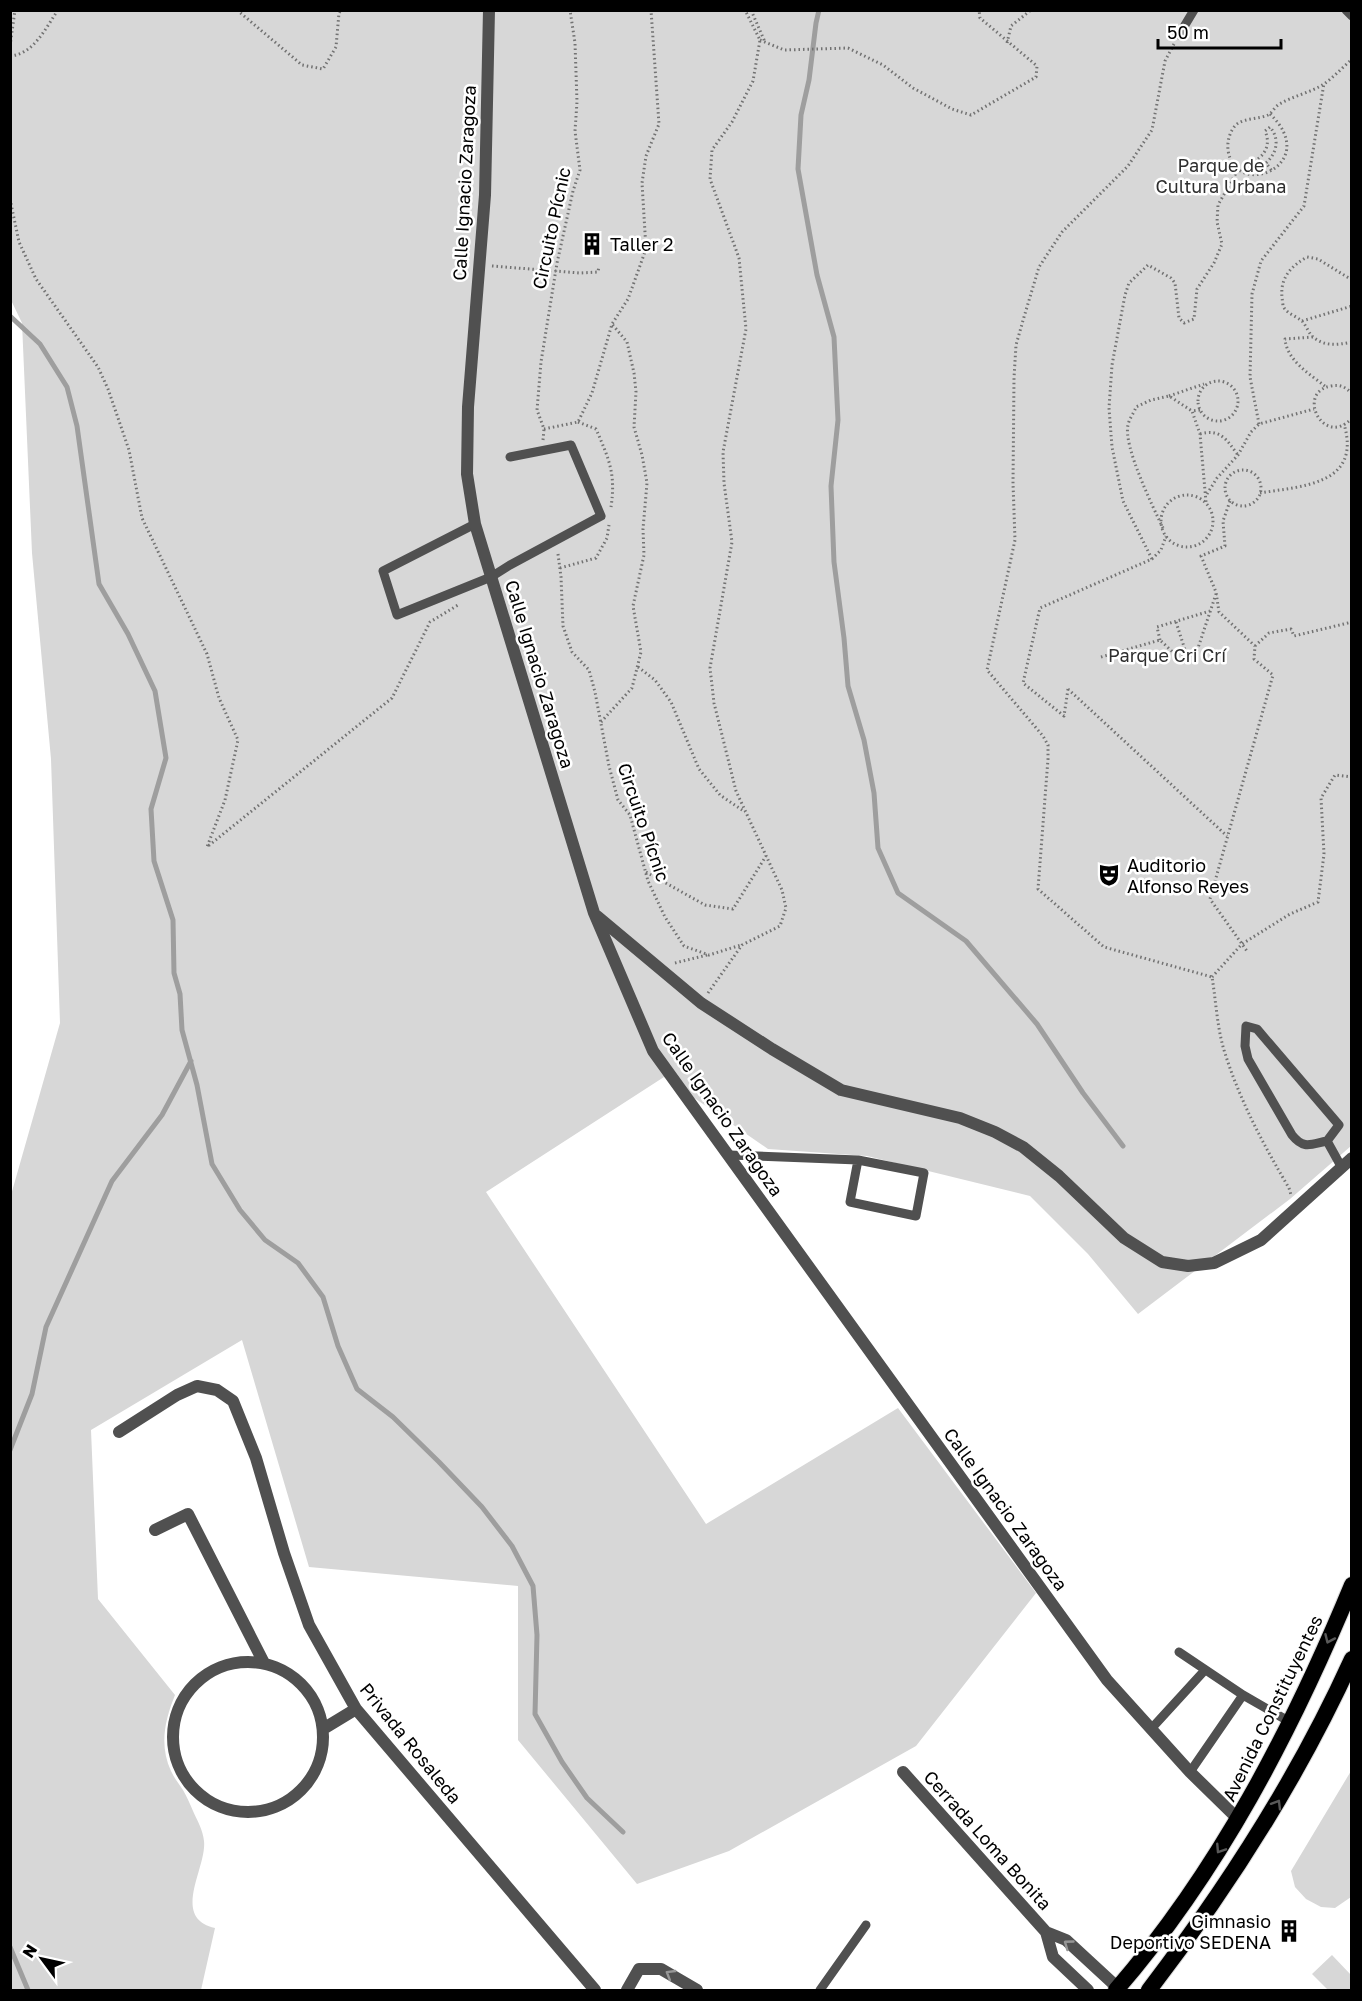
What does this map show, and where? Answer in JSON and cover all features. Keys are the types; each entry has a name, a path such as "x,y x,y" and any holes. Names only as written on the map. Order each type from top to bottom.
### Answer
{"highway":[{"name":"Avenida Constituyentes","path":"1117,1989 1195,1888 1239,1820 1290,1722 1352,1585"},
{"path":"1149,1990 1191,1935 1263,1828 1285,1791 1352,1659"}],"street":[{"name":"Calle Ignacio Zaragoza","path":"489,10 485,195 468,430 467,474 475,524 594,913 653,1051 1107,1680 1190,1772 1239,1820"},
{"path":"594,913 701,1003 841,1090 960,1118 995,1132 1023,1147 1059,1176 1124,1238 1162,1262 1188,1266 1214,1263 1261,1240 1352,1158"},
{"name":"Privada Rosaleda","path":"119,1432 177,1395 197,1386 217,1390 233,1401 256,1458 284,1553 309,1625 356,1709 595,1990"},
{"path":"154,1530 188,1514 264,1663"},
{"path":"241,1661 264,1663 286,1671 304,1686 317,1706 323,1729 322,1752 313,1775 298,1793 278,1806 255,1812 231,1811 210,1803 191,1788 178,1767 172,1744 174,1721 183,1699 198,1680 218,1667 241,1661"},
{"path":"323,1729 356,1709"},
{"name":"Cerrada Loma Bonita","path":"903,1772 1046,1932 1053,1957 1088,1990"},
{"name":"Cerrada Loma Bonita","path":"1046,1932 1066,1940 1117,1989"},
{"path":"627,1990 639,1969 661,1969 697,1990"}],"lane":[{"path":"1179,35 1194,10"},
{"path":"1346,10 1352,16"},
{"path":"475,524 383,571 397,615 491,577 601,516 571,445 510,457"},
{"path":"1246,1026 1257,1029 1339,1125 1328,1141 1306,1145 1299,1143 1292,1134 1248,1059 1245,1046 1246,1026"},
{"path":"1328,1141 1342,1168"},
{"path":"729,1155 858,1160 924,1173 916,1216 850,1202 858,1160"},
{"path":"1179,1652 1243,1695 1290,1722"},
{"path":"1150,1729 1205,1670"},
{"path":"1190,1772 1243,1695"},
{"path":"820,1990 866,1925"}],"path":[{"path":"10,46 15,10"},
{"path":"10,56 23,55 40,38 58,10"},
{"path":"237,10 302,65 323,69 336,47 341,10"},
{"name":"Circuito Pícnic","path":"542,450 544,429 537,410 541,362 556,271 573,191 580,170 575,131 577,102 570,10"},
{"path":"544,429 578,422 592,393 612,324 628,299 646,249 642,183 646,156 659,124 651,10"},
{"path":"661,969 673,963 742,945 780,926 786,908 782,890 736,791 717,714 710,668 732,542 724,483 723,452 746,329 739,258 710,180 712,150 732,122 753,81 760,40 745,10"},
{"path":"751,10 765,42"},
{"path":"760,40 784,50 848,48 883,65 913,88 952,109 971,115 1036,77 1037,66 980,18 979,10"},
{"path":"1007,43 1011,26 1031,10"},
{"path":"1179,35 1165,61 1152,130 1128,166 1062,232 1039,267 1016,345 1013,483 1015,540 987,670 1043,736 1048,746 1038,890 1104,947 1212,977"},
{"path":"1270,114 1282,128 1287,147 1285,156 1272,171 1256,175 1247,173 1232,161 1228,151 1228,141 1238,123 1270,114 1275,106 1324,83 1352,59"},
{"path":"1259,424 1250,377 1252,294 1260,261 1304,206 1324,83"},
{"path":"1258,159 1268,146 1265,131 1270,127 1274,131 1277,143 1272,158 1266,163 1272,171"},
{"path":"1152,559 1123,501 1112,447 1109,408 1112,365 1125,295 1129,283 1148,265 1171,278 1175,283 1179,318 1184,323 1194,319 1197,289 1214,263 1222,244 1217,222 1218,205 1239,168"},
{"path":"10,199 19,242 36,279 98,367 108,389 129,450 142,518 207,654 219,698 238,740 225,800 207,847 392,698 430,622 466,600"},
{"path":"1352,280 1318,260 1307,257 1285,275 1281,290 1283,306 1291,315 1302,321 1313,337 1326,344 1352,342"},
{"path":"480,264 556,271 598,272 599,266"},
{"path":"1302,321 1352,306"},
{"path":"601,722 632,688 641,652 633,606 644,555 643,529 647,483 634,427 636,392 627,342 612,324"},
{"path":"1313,337 1285,339 1286,348 1291,357 1326,387"},
{"path":"1163,528 1162,520 1168,504 1183,496 1191,495 1199,498 1211,510 1213,518 1209,535 1204,541 1188,547 1172,542 1166,536 1140,476 1128,426 1136,407 1151,400 1169,396 1211,382 1217,381 1229,385 1237,395 1236,408 1228,418 1215,421 1200,410 1198,397 1205,386 1211,382"},
{"path":"1352,394 1339,385 1326,387 1316,396 1314,410 1316,416 1326,425 1338,426 1352,418"},
{"path":"1169,396 1192,411 1200,434 1206,503"},
{"path":"1192,411 1200,410"},
{"path":"1207,494 1259,424 1314,410"},
{"path":"1260,493 1320,482 1330,477 1346,456 1349,440 1344,424"},
{"path":"1200,434 1218,433 1227,440 1238,455"},
{"path":"1248,470 1257,477 1260,482 1258,499 1241,507 1230,501 1225,490 1227,479 1236,471 1248,470"},
{"path":"1230,501 1223,521 1225,546 1201,556 1216,592 1219,612 1256,646"},
{"path":"1166,536 1161,550 1152,559 1040,608 1023,683 1064,716 1068,689 1227,836"},
{"name":"Circuito Pícnic","path":"555,541 561,577 563,626 572,652 589,670 596,692 618,800 630,815 648,881 665,917 684,946 709,954"},
{"path":"1210,611 1157,627 1160,640 1178,657 1196,654 1210,611 1216,592"},
{"path":"1176,622 1187,656"},
{"path":"1247,951 1210,899 1273,675 1254,659 1256,646 1269,633 1291,629 1294,636 1352,622"},
{"path":"1101,657 1160,640"},
{"path":"638,666 655,680 671,702 699,769 720,795 746,813"},
{"path":"1212,977 1242,944 1290,914 1318,902 1324,854 1321,798 1335,775 1352,777"},
{"path":"646,872 705,905 733,909 766,856"},
{"path":"701,1003 742,945"},
{"path":"1212,977 1224,1049 1260,1139 1289,1188 1295,1210"}],"green space":[{"path":"11,11 1351,11 1351,1146 1290,1199 1138,1314 1088,1254 1030,1196 867,1156 768,1149 664,1077 486,1192 706,1524 898,1408 1036,1593 916,1746 729,1851 637,1884 518,1740 518,1586 309,1567 242,1340 91,1430 98,1599 175,1695 166,1723 165,1752 171,1771 200,1825 204,1841 193,1903 195,1914 202,1922 215,1928 201,1990 11,1990 11,1195 60,1023 51,759 32,553 22,323 10,298"},
{"path":"1351,1771 1351,1897 1335,1908 1321,1907 1306,1899 1295,1887 1291,1871"},
{"path":"1332,1955 1351,1975 1351,1990 1328,1990 1312,1974"}],"waterway":[{"path":"819,10 809,80 801,115 798,169 817,275 834,337 838,420 831,486 834,562 848,686 864,740 874,793 878,848 898,893 966,941 1037,1024 1083,1093 1123,1146"},
{"path":"10,316 40,344 67,387 77,426 99,584 128,634 155,691 166,758 151,809 154,861 173,920 174,973 180,994 182,1030 197,1085 212,1164 240,1210 265,1240 298,1263 323,1297 338,1346 357,1389 393,1417 439,1462 482,1507 512,1546 533,1586 537,1635 535,1714 562,1762 587,1798 623,1832"},
{"path":"10,1450 32,1394 46,1327 112,1181 162,1115 191,1061"},
{"path":"10,1947 28,1990"}],"place":[{"name":"Taller 2","path":"592,244"},
{"name":"Auditorio Alfonso Reyes","path":"1109,875"},
{"name":"Gimnasio Deportivo SEDENA","path":"1289,1931"}],"park label":[{"name":"Parque de Cultura Urbana","path":"1221,175"},
{"name":"Parque Cri Crí","path":"1167,655"}]}
